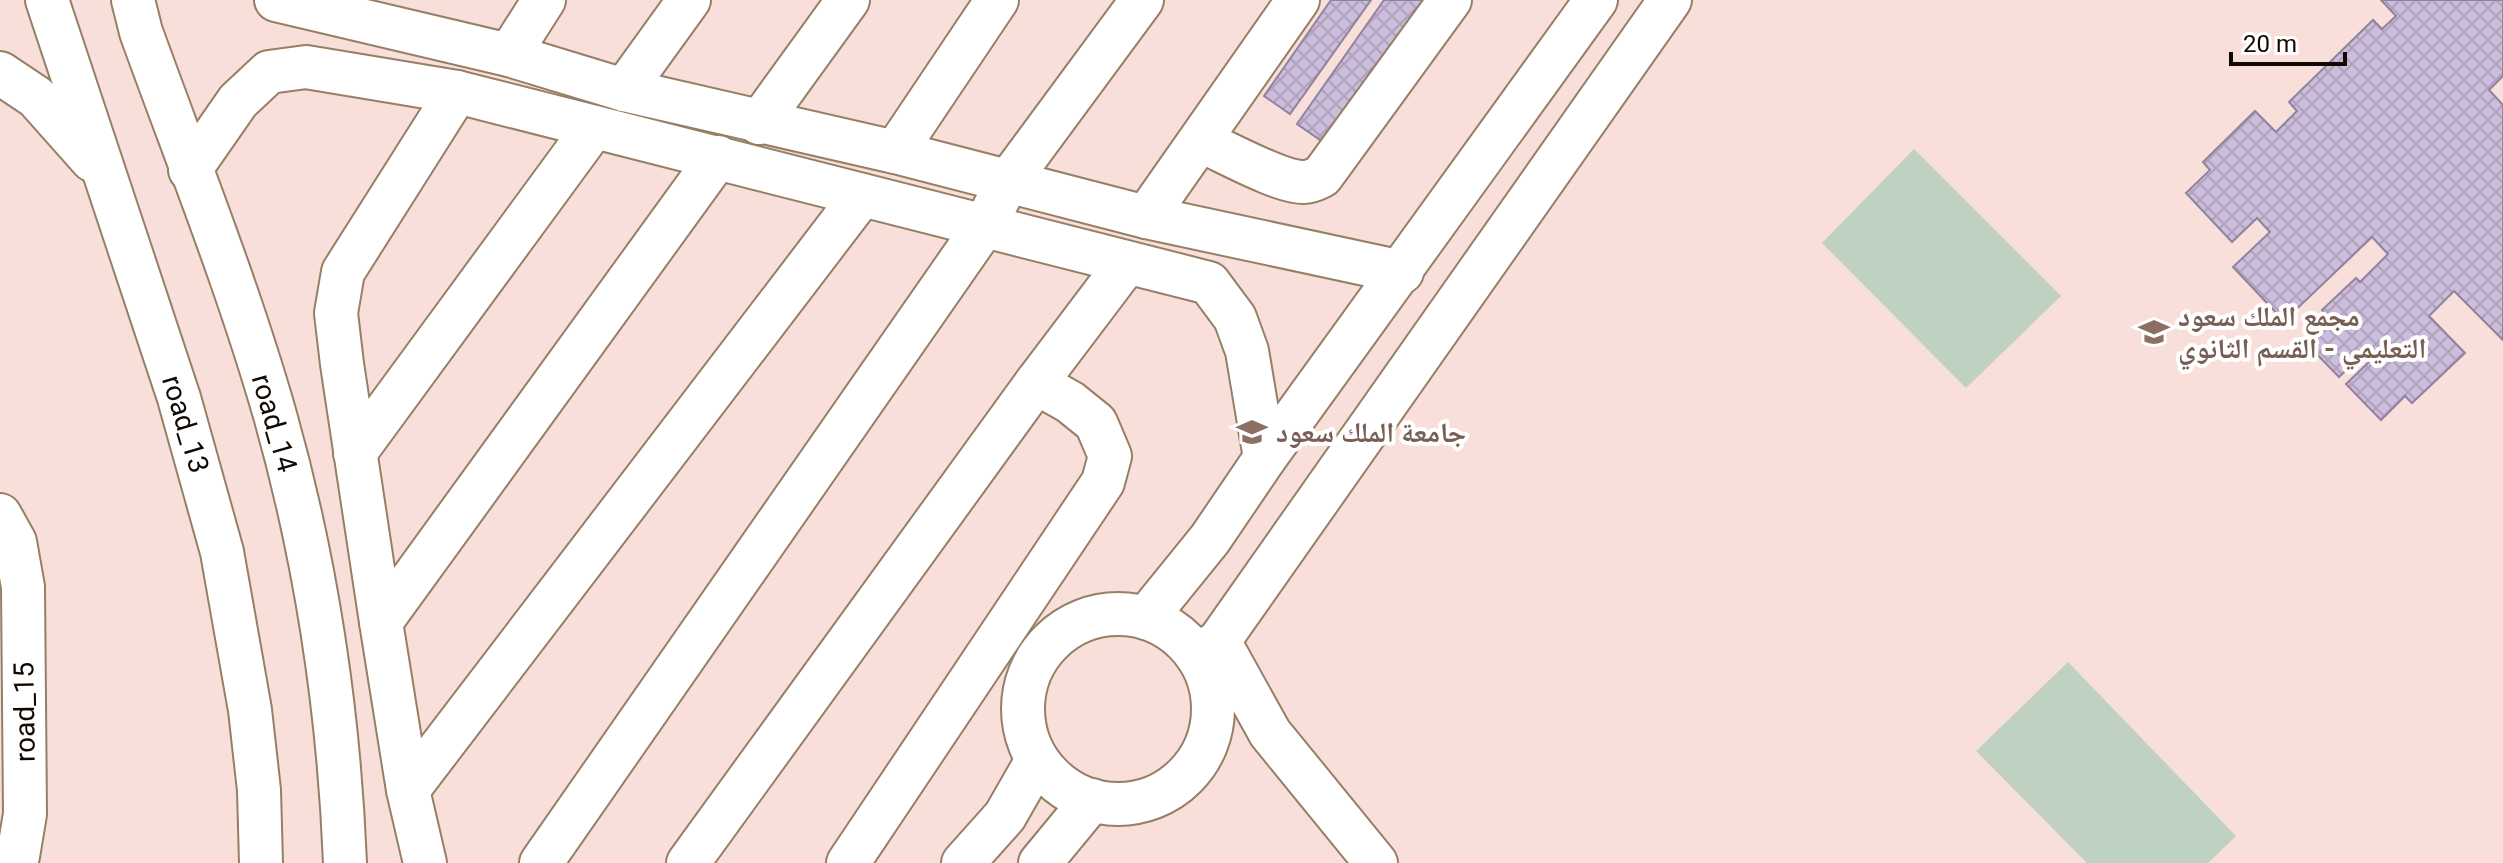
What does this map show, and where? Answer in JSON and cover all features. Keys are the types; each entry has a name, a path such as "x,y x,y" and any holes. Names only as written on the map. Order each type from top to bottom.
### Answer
{"street":[{"name":"road_13","path":"47,0 179,398 222,552 250,710 259,790 261,863"},
{"name":"road_14","path":"133,0 141,32 275,416 314,585 342,795 345,863"},
{"path":"276,0 509,55 624,90 895,152 1146,217 1402,272"},
{"path":"505,0 509,12 509,55"},
{"path":"509,55 544,0"},
{"path":"624,90 689,0"},
{"path":"759,123 848,0"},
{"path":"895,152 997,0"},
{"path":"541,863 985,225 1007,183 1142,0"},
{"path":"1146,217 1298,0"},
{"path":"1201,141 1286,179 1301,183 1314,181 1322,176 1450,0"},
{"path":"1146,618 1210,539 1265,458 1596,0"},
{"path":"1376,863 1270,733 1208,649 1146,618 1123,615 1082,621 1060,634 1042,652 1030,673 1023,704 1027,736 1037,760 1065,788 1092,800 1111,804 1143,800 1173,786 1194,765 1203,752 1213,716 1208,649 1670,0"},
{"path":"425,863 408,790 336,313 343,272 438,88 438,38"},
{"path":"190,170 238,101 269,72 306,67 438,88 1209,283 1235,318 1247,351 1265,458"},
{"path":"0,73 36,97 103,173"},
{"path":"381,622 702,153 702,109"},
{"path":"355,453 594,127"},
{"path":"408,790 862,195"},
{"path":"688,863 1036,383 1126,264"},
{"path":"848,863 1103,482 1110,456 1096,423 1070,402 1036,383"},
{"name":"road_15","path":"0,515 15,542 23,587 25,814 18,856 13,863"},
{"path":"963,863 1005,816 1037,760"},
{"path":"1040,863 1092,800"}],"shaded area":[{"name":"جامعة الملك سعود","path":"0,0 2503,0 2503,863 0,863"}],"green space":[{"path":"1914,149 2061,296 1966,388 1822,243"},
{"path":"2068,662 2236,836 2208,863 2087,863 1976,751"}],"building":[{"path":"1331,0 1371,0 1290,114 1264,96"},
{"path":"1384,0 1423,0 1323,142 1297,124"},
{"path":"2381,0 2503,0 2503,76 2489,90 2503,105 2503,340 2454,291 2429,316 2465,353 2412,403 2405,396 2381,420 2346,384 2371,360 2364,353 2339,377 2305,342 2329,318 2322,310 2356,278 2360,282 2388,254 2372,237 2284,321 2233,267 2270,232 2257,218 2232,242 2186,193 2210,170 2203,162 2255,111 2276,132 2297,111 2289,102 2373,20 2382,29 2396,16"}],"place":[{"name":"مجمع الملك سعود التعليمي - القسم الثانوي","path":"2154,332"},
{"name":"جامعة الملك سعود","path":"1252,432"}]}
